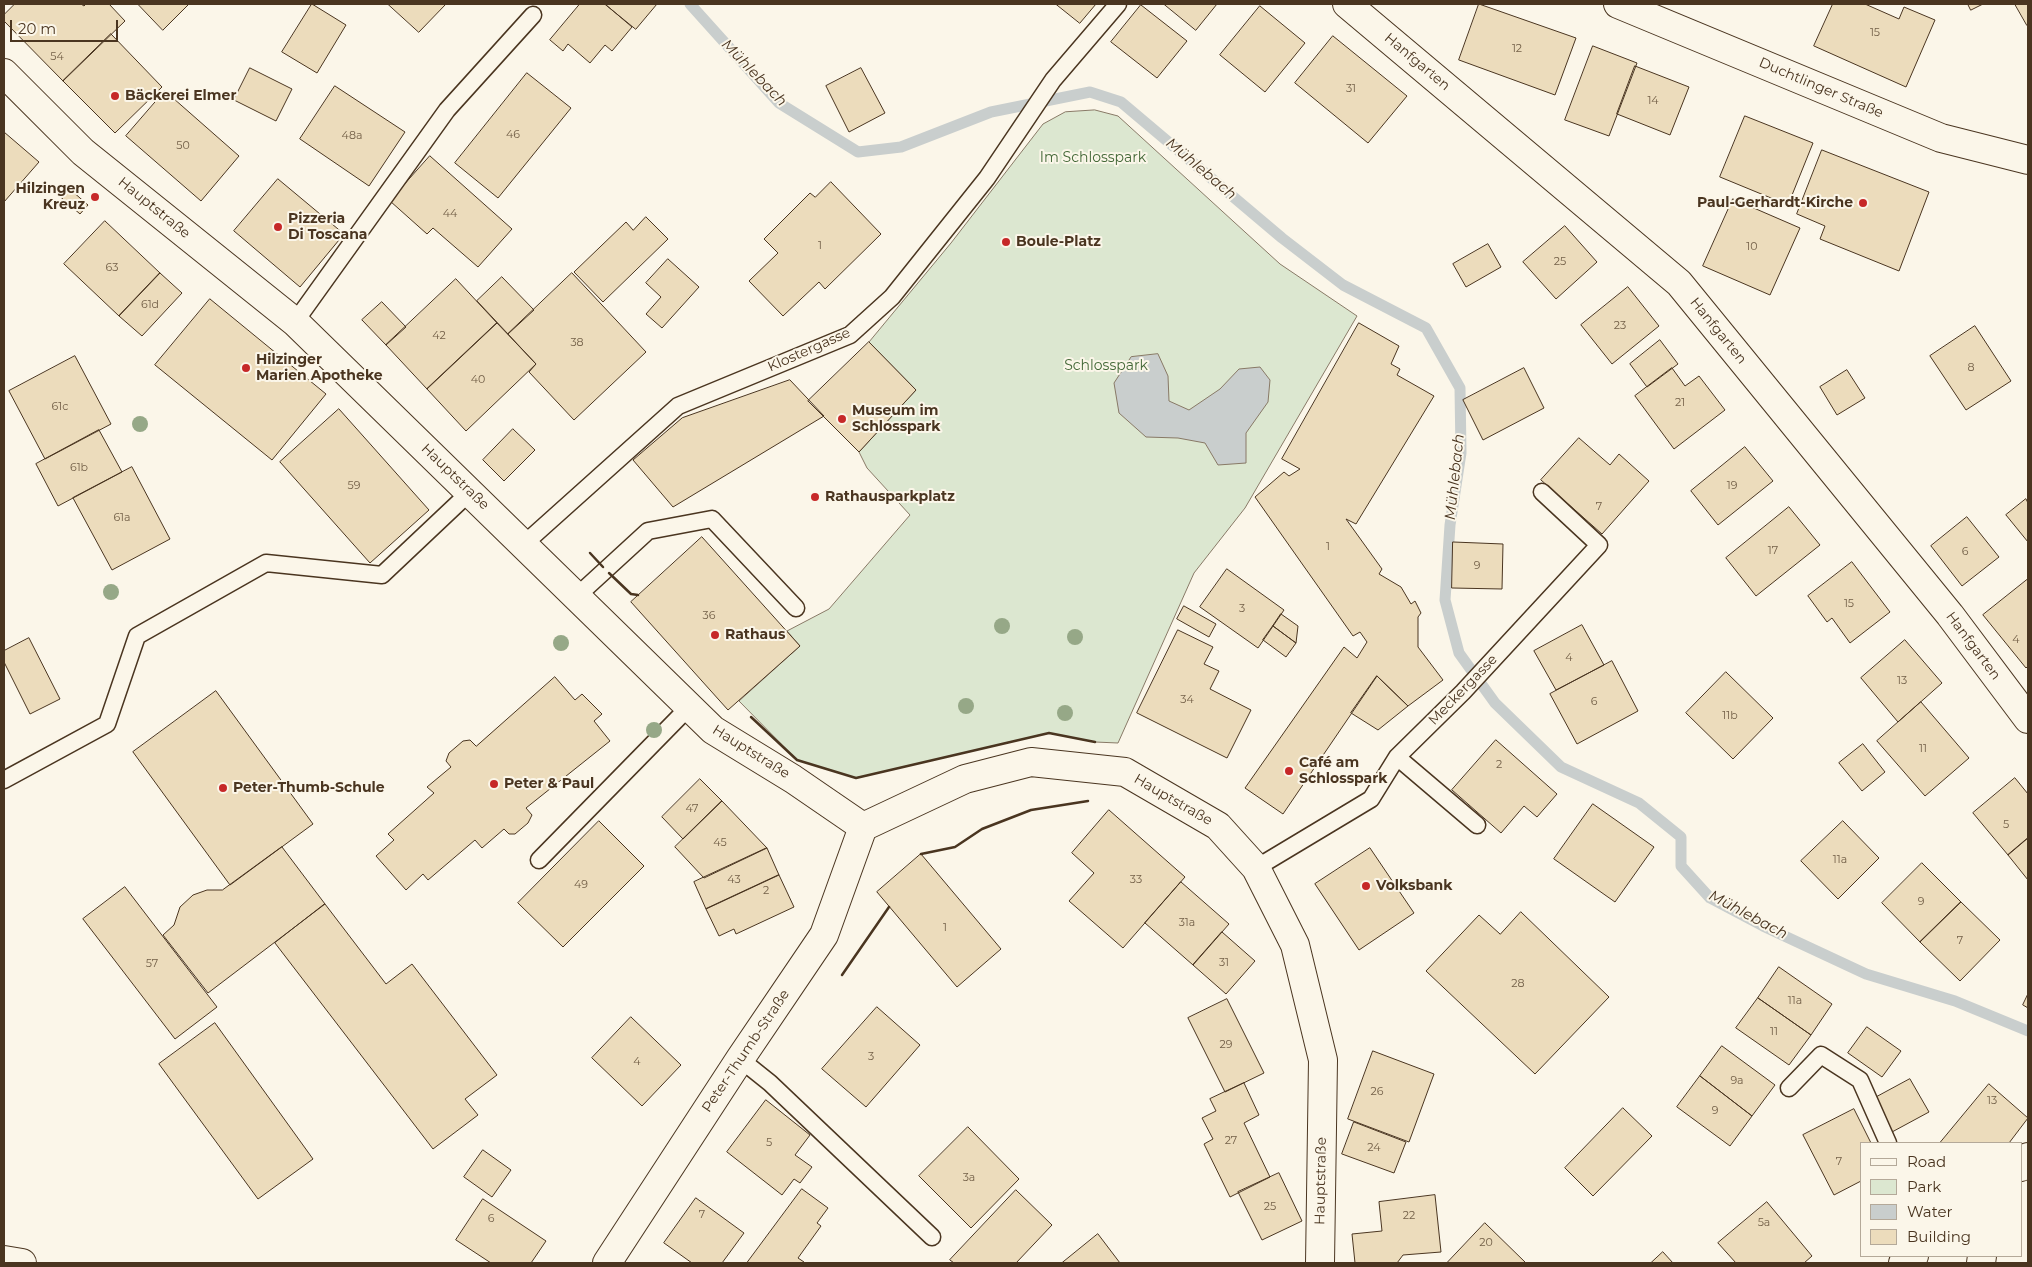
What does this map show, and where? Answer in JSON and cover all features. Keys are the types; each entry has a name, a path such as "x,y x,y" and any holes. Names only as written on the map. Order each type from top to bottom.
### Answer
{"street":[{"name":"Hanfgarten","path":"1347,4 1679,283 1950,615 2028,718"},
{"name":"Duchtlinger Straße","path":"1618,4 1941,138 2028,160"},
{"name":"Hauptstraße","path":"4,73 83,152 295,322 471,491 576,597 713,730 793,779 863,827 965,780 1031,762 1125,772 1218,826 1256,868 1295,945 1323,1060 1320,1263"},
{"name":"Peter-Thumb-Straße","path":"607,1263 740,1058 824,935 863,827"},
{"path":"4,1260 22,1263"}],"lane":[{"name":"Klostergasse","path":"524,545 678,406 850,335 892,298 987,178 1053,80 1118,4"},
{"path":"295,322 447,110 533,15"},
{"path":"4,780 107,724 137,636 266,563 382,575 471,491"},
{"name":"Meckergasse","path":"1256,868 1371,799 1397,757 1463,692 1600,545 1542,492"},
{"path":"576,597 648,532 712,519 796,608"},
{"path":"539,860 689,707"},
{"path":"1397,757 1477,825"},
{"path":"1789,1088 1820,1056 1860,1080 1888,1142"},
{"path":"740,1058 770,1083 932,1237"}],"green space":[{"name":"Schlosspark","path":"1095,110 1118,116 1280,264 1357,316 1245,508 1194,573 1118,743 1095,742 1049,733 856,778 797,760 739,701 800,646 787,631 829,609 910,515 867,468 859,452 916,390 869,342 951,243 1043,124 1065,112"}],"water":[{"path":"1158,354 1168,376 1169,401 1189,410 1220,389 1239,369 1260,367 1270,380 1268,402 1246,433 1246,463 1218,465 1205,443 1178,438 1146,437 1119,413 1114,383 1131,357"}],"building":[{"path":"15,4 81,4 84,6 86,4 109,4 125,21 63,81 4,21 4,15"},
{"path":"138,4 189,4 163,30"},
{"path":"312,4 346,25 317,73 282,52"},
{"path":"388,4 446,4 419,32"},
{"path":"580,4 605,4 632,27 612,51 605,45 590,63 568,44 563,51 550,40"},
{"path":"605,4 657,4 636,29"},
{"path":"1056,4 1096,4 1080,23"},
{"path":"1164,4 1217,4 1196,30"},
{"path":"1479,4 1576,38 1555,95 1459,60"},
{"path":"1833,4 1865,4 1899,19 1904,7 1935,20 1906,87 1814,46"},
{"path":"1968,4 1983,4 1971,10"},
{"path":"2015,4 2028,4 2027,25"},
{"path":"1141,5 1187,41 1157,78 1111,42"},
{"path":"1260,6 1305,43 1265,92 1220,55"},
{"path":"111,34 162,87 115,133 63,81"},
{"path":"1333,36 1407,96 1368,143 1295,83"},
{"path":"1593,46 1637,63 1609,136 1565,120"},
{"path":"1635,66 1689,87 1670,135 1617,114"},
{"path":"250,68 292,89 276,121 234,100"},
{"path":"861,68 885,113 849,132 826,86"},
{"path":"527,73 571,108 498,198 455,163"},
{"path":"335,86 405,132 369,186 300,139"},
{"path":"165,91 239,156 201,201 126,136"},
{"path":"1745,116 1813,143 1788,205 1720,177"},
{"path":"4,132 39,162 4,202"},
{"name":"Paul-Gerhardt-Kirche","path":"1822,150 1929,192 1899,271 1820,239 1825,226 1797,214"},
{"path":"430,156 512,229 478,267 433,228 427,234 390,201"},
{"path":"278,179 344,234 300,287 234,231"},
{"path":"831,182 881,234 825,289 819,282 783,316 749,281 778,253 764,239 810,193 815,197"},
{"path":"64,184 88,205 80,214 56,193"},
{"path":"1733,199 1800,228 1770,295 1703,266"},
{"path":"646,217 668,239 603,302 574,272 626,222 633,230"},
{"path":"105,221 160,273 119,316 64,264"},
{"path":"1565,226 1597,262 1556,299 1523,262"},
{"path":"1488,244 1501,267 1466,287 1453,264"},
{"path":"668,259 699,287 662,328 646,314 661,297 646,283"},
{"path":"160,273 182,293 142,336 119,316"},
{"path":"572,273 646,352 574,420 529,372 536,364 508,334"},
{"path":"502,277 534,310 508,334 477,301"},
{"path":"456,279 497,323 427,389 386,345"},
{"path":"1628,287 1659,326 1612,364 1581,325"},
{"path":"210,299 326,394 272,460 155,365"},
{"path":"382,302 406,327 386,345 362,320"},
{"path":"497,323 536,364 466,431 427,389"},
{"path":"1359,323 1399,346 1391,364 1400,369 1397,375 1434,396 1356,524 1346,519 1382,569 1379,574 1401,587 1411,604 1415,601 1421,613 1418,617 1418,647 1443,680 1408,706 1377,676 1283,814 1245,788 1344,647 1357,658 1367,642 1360,632 1353,636 1255,497 1284,472 1289,476 1300,469 1282,459"},
{"path":"1975,326 2011,381 1966,410 1930,356"},
{"path":"1660,340 1678,364 1647,387 1630,364"},
{"path":"869,342 916,390 859,452 808,401"},
{"path":"75,356 111,424 45,459 9,391"},
{"path":"1524,368 1544,408 1483,440 1463,400"},
{"path":"1672,368 1685,386 1699,376 1725,410 1674,449 1635,396"},
{"path":"1847,370 1865,398 1837,415 1820,387"},
{"path":"790,380 824,416 673,507 633,460 682,418"},
{"path":"339,409 429,510 370,563 280,462"},
{"path":"513,429 535,450 504,481 483,460"},
{"path":"99,430 122,472 58,506 36,464"},
{"path":"1579,438 1610,465 1619,454 1649,481 1602,534 1541,480"},
{"path":"1745,447 1773,481 1718,525 1691,491"},
{"path":"132,467 170,539 112,570 73,498"},
{"path":"2026,499 2028,503 2028,542 2006,515"},
{"path":"1789,507 1820,545 1756,596 1726,558"},
{"path":"1967,517 1999,557 1962,586 1931,546"},
{"path":"702,537 800,646 728,710 631,602"},
{"path":"1453,542 1503,544 1502,589 1452,588"},
{"path":"1852,562 1890,612 1850,643 1832,618 1827,622 1808,596"},
{"path":"1227,569 1284,610 1258,648 1200,607"},
{"path":"2028,579 2028,666 2026,668 1983,615"},
{"path":"1184,606 1216,624 1209,637 1177,619"},
{"path":"1281,614 1298,626 1296,643 1273,626"},
{"path":"1582,625 1604,665 1556,690 1534,651"},
{"path":"1273,626 1296,643 1286,657 1263,640"},
{"path":"1178,630 1213,647 1204,664 1219,671 1210,689 1251,710 1227,758 1137,713"},
{"path":"29,638 60,699 30,714 4,662 4,651"},
{"path":"1905,640 1942,683 1898,722 1861,678"},
{"path":"1612,661 1638,711 1577,744 1550,694"},
{"path":"1726,672 1773,718 1733,759 1686,713"},
{"path":"1377,676 1408,706 1378,730 1351,713"},
{"name":"Peter & Paul","path":"555,677 575,700 582,694 602,714 594,721 610,741 526,808 532,815 528,823 515,834 509,834 504,829 482,848 475,840 428,880 423,874 406,890 376,856 394,840 388,834 434,793 427,787 451,767 446,761 449,753 463,741 470,740 476,746"},
{"name":"Peter-Thumb-Schule","path":"216,691 313,824 230,885 133,752"},
{"path":"1921,702 1969,758 1925,796 1877,741"},
{"path":"1496,740 1557,794 1537,817 1524,806 1501,833 1452,790"},
{"path":"1863,744 1885,772 1862,791 1839,763"},
{"path":"2015,778 2028,794 2028,838 2008,855 1973,813"},
{"path":"700,779 722,801 683,839 662,817"},
{"path":"722,801 767,848 704,878 675,847"},
{"path":"1593,804 1654,847 1615,902 1554,859"},
{"path":"1109,810 1185,877 1123,948 1069,901 1094,873 1072,853"},
{"path":"599,821 644,866 563,947 518,903"},
{"path":"1843,821 1879,858 1838,899 1801,861"},
{"path":"2028,838 2028,880 2008,855"},
{"path":"282,847 325,904 208,993 163,935 174,925 180,907 193,895 207,890 222,890"},
{"path":"767,848 779,875 706,909 694,882"},
{"path":"1370,848 1414,913 1359,950 1315,884"},
{"path":"921,854 1001,949 957,987 877,892"},
{"path":"1922,863 1961,902 1920,942 1882,903"},
{"path":"779,875 794,907 736,934 734,929 719,936 706,909"},
{"path":"1181,882 1229,924 1193,965 1145,923"},
{"path":"125,887 217,1007 175,1039 83,919"},
{"path":"1961,902 2000,940 1960,981 1920,942"},
{"path":"325,904 386,984 412,964 497,1075 465,1099 478,1115 433,1149 275,943"},
{"path":"1521,912 1609,997 1535,1074 1426,971 1479,915 1500,934"},
{"path":"1222,932 1255,961 1226,994 1193,965"},
{"path":"1779,967 1832,1004 1811,1035 1758,998"},
{"path":"2028,994 2028,1008 2023,1005"},
{"path":"1758,998 1811,1035 1789,1065 1736,1028"},
{"path":"1227,999 1264,1073 1225,1092 1188,1018"},
{"path":"877,1007 920,1045 866,1107 822,1069"},
{"path":"631,1017 681,1065 642,1106 592,1058"},
{"path":"215,1023 313,1159 258,1199 159,1064"},
{"path":"1867,1027 1901,1051 1882,1077 1848,1053"},
{"path":"1722,1046 1775,1085 1752,1116 1700,1076"},
{"path":"1373,1051 1434,1074 1409,1142 1348,1119"},
{"path":"1700,1076 1752,1116 1730,1146 1677,1107"},
{"path":"1910,1079 1929,1112 1892,1132 1873,1099"},
{"path":"1244,1083 1259,1115 1244,1123 1270,1177 1230,1197 1204,1144 1213,1139 1202,1118 1216,1111 1210,1099"},
{"path":"1989,1084 2028,1118 2010,1142 1941,1142"},
{"path":"766,1100 810,1135 795,1155 812,1167 800,1183 794,1179 782,1195 727,1152"},
{"path":"1623,1108 1652,1136 1593,1196 1565,1168"},
{"path":"1854,1109 1870,1142 1860,1142 1860,1182 1834,1195 1803,1135"},
{"path":"1354,1122 1406,1142 1394,1173 1342,1154"},
{"path":"968,1127 1019,1179 971,1228 919,1176"},
{"path":"483,1150 511,1170 492,1197 464,1177"},
{"path":"1279,1173 1302,1221 1262,1240 1238,1192"},
{"path":"802,1189 828,1208 817,1223 821,1226 798,1258 804,1262 747,1263"},
{"path":"1016,1190 1052,1225 1016,1263 954,1263 950,1260"},
{"path":"1435,1195 1441,1252 1403,1255 1397,1263 1355,1263 1352,1234 1382,1231 1379,1202"},
{"path":"696,1198 744,1233 722,1263 692,1263 664,1243"},
{"path":"483,1199 546,1241 531,1263 491,1263 456,1240"},
{"path":"1767,1202 1812,1256 1804,1263 1736,1263 1718,1243"},
{"path":"1485,1223 1526,1263 1447,1263"},
{"path":"1098,1234 1120,1263 1062,1263"},
{"path":"1663,1252 1673,1263 1651,1263"}],"waterway":[{"name":"Mühlebach","path":"690,4 779,103 858,152 901,147 991,112 1090,92 1121,102 1282,238 1343,285 1426,328 1460,388 1461,453 1450,525 1445,600 1459,653 1495,703 1561,767 1639,803 1681,837 1681,866 1710,898 1763,926 1866,974 1955,1001 2028,1031"}],"wall":[{"path":"590,553 603,567"},
{"path":"609,573 631,594 638,595"},
{"path":"751,717 797,760 856,778 1049,733 1095,742"},
{"path":"921,854 955,847 982,829 1031,810 1088,801"},
{"path":"842,975 889,907"}],"place":[{"name":"Bäckerei Elmer","path":"115,96"},
{"name":"Hilzingen Kreuz","path":"95,197"},
{"name":"Paul-Gerhardt-Kirche","path":"1863,203"},
{"name":"Pizzeria Di Toscana","path":"278,227"},
{"name":"Boule-Platz","path":"1006,242"},
{"name":"Hilzinger Marien Apotheke","path":"246,368"},
{"name":"Museum im Schlosspark","path":"842,419"},
{"name":"Rathausparkplatz","path":"815,497"},
{"name":"Rathaus","path":"715,635"},
{"name":"Café am Schlosspark","path":"1289,771"},
{"name":"Peter & Paul","path":"494,784"},
{"name":"Peter-Thumb-Schule","path":"223,788"},
{"name":"Volksbank","path":"1366,886"}],"park label":[{"name":"Im Schlosspark","path":"1093,158"}]}
